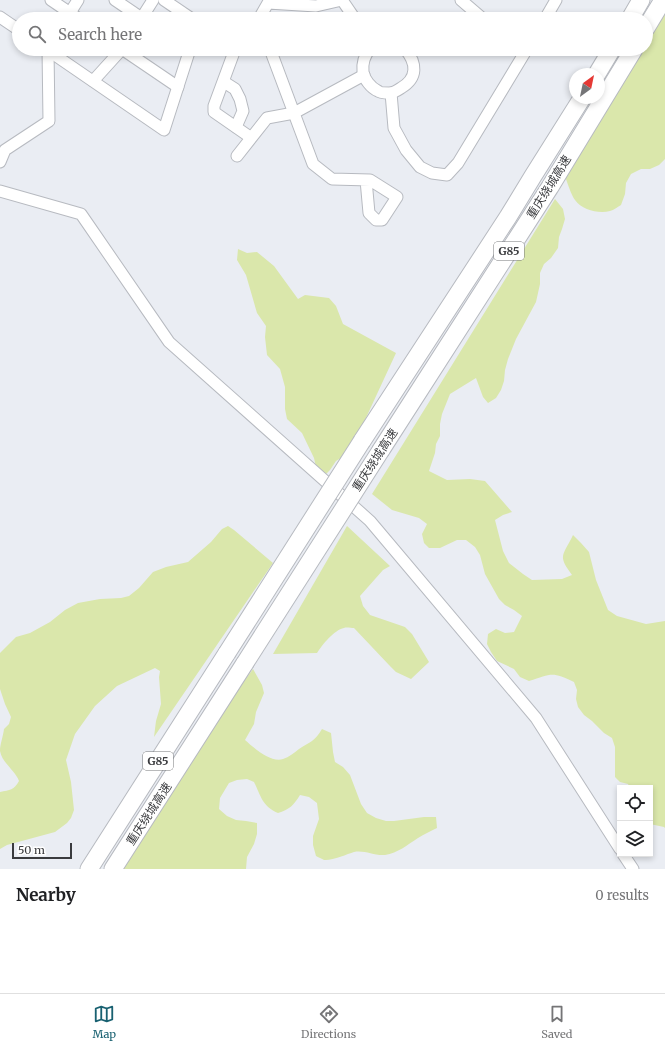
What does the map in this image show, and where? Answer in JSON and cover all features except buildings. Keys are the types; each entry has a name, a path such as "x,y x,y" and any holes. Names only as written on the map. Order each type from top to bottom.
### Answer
{"highway":[{"path":"634,12 641,0"},
{"path":"653,16 663,0"},
{"path":"601,68 608,56"},
{"name":"重庆绕城高速","path":"113,869 550,187 630,56"},
{"name":"重庆绕城高速","path":"89,869 362,440 508,217 578,104"}],"street":[{"path":"51,0 68,12"},
{"path":"70,12 78,0"},
{"path":"115,0 132,12"},
{"path":"146,12 153,0"},
{"path":"164,0 182,12"},
{"path":"263,12 268,3 316,6 342,0 350,12"},
{"path":"461,0 475,12"},
{"path":"549,12 556,0"},
{"path":"0,17 12,25"},
{"path":"0,162 5,150 49,121 47,56"},
{"path":"57,56 164,130 187,56"},
{"path":"93,81 116,56"},
{"path":"132,56 178,87"},
{"path":"233,56 214,106 214,112 250,137"},
{"path":"273,56 313,164 332,179 366,180"},
{"path":"365,56 362,65 364,75 369,84 378,92 391,93 410,82 414,71 413,61 410,56"},
{"path":"391,93 394,128 406,150 420,167 432,173 447,175 458,163 520,56"},
{"path":"237,156 267,118 294,114 364,75"},
{"path":"224,82 235,89 244,111 236,127"},
{"path":"0,192 81,214 169,342 370,521 536,718 617,844"},
{"path":"625,857 633,869"}],"green space":[{"path":"665,3 665,159 659,165 650,169 641,169 631,174 626,183 625,194 621,205 611,211 606,212 586,209 574,198 564,174 634,56 653,56 653,23"},
{"path":"555,199 563,209 565,219 559,237 558,248 551,258 544,264 540,273 540,284 536,302 516,339 508,359 501,390 496,398 488,403 483,397 476,378 450,394 442,414 440,436 436,444 435,453 429,471 447,480 470,479 485,481 512,512 495,520 503,551 509,563 532,580 562,579 572,575 564,563 563,555 573,535 589,552 596,580 608,610 617,616 646,624 665,621 665,828 653,825 653,785 628,785 620,782 615,777 615,747 612,738 604,733 584,715 578,707 576,699 577,690 574,682 556,675 547,675 529,681 520,677 514,669 497,661 487,644 488,634 496,629 505,633 514,632 522,616 505,605 499,599 485,574 480,555 475,547 466,540 457,540 440,548 429,548 424,543 422,534 427,524 419,518 392,510 372,494"},
{"path":"238,249 247,253 257,252 274,266 298,299 305,295 329,298 336,306 343,324 396,353 352,448 336,461 324,476 316,467 314,458 302,433 287,419 285,409 285,387 280,369 267,355 265,337 266,326 257,313 246,275 237,260"},
{"path":"228,526 273,563 154,737 156,721 161,704 160,671 155,668 117,686 95,706 75,734 66,760 71,782 74,810 67,823 55,832 7,845 0,849 0,792 11,789 19,781 15,773 3,759 0,751 4,729 9,724 11,717 0,689 0,653 16,637 30,633 50,622 65,610 78,603 129,596 139,588 153,572 166,567 188,562 211,542 222,529"},
{"path":"347,526 390,566 383,570 360,596 363,606 370,615 405,627 412,634 429,662 411,679 396,672 354,628 340,629 325,642 317,653 273,654"},
{"path":"253,669 262,685 264,693 256,712 254,724 245,740 258,751 268,757 278,760 287,757 312,741 322,729 331,733 335,762 343,767 350,775 361,804 367,813 386,821 436,817 437,828 398,851 390,854 381,855 366,852 354,852 324,860 316,856 313,845 313,836 319,819 317,803 309,797 300,795 291,807 278,813 265,804 254,782 247,779 237,780 229,783 220,798 219,809 227,816 236,820 257,823 257,834 254,844 247,857 246,869 120,869 187,759"}]}
